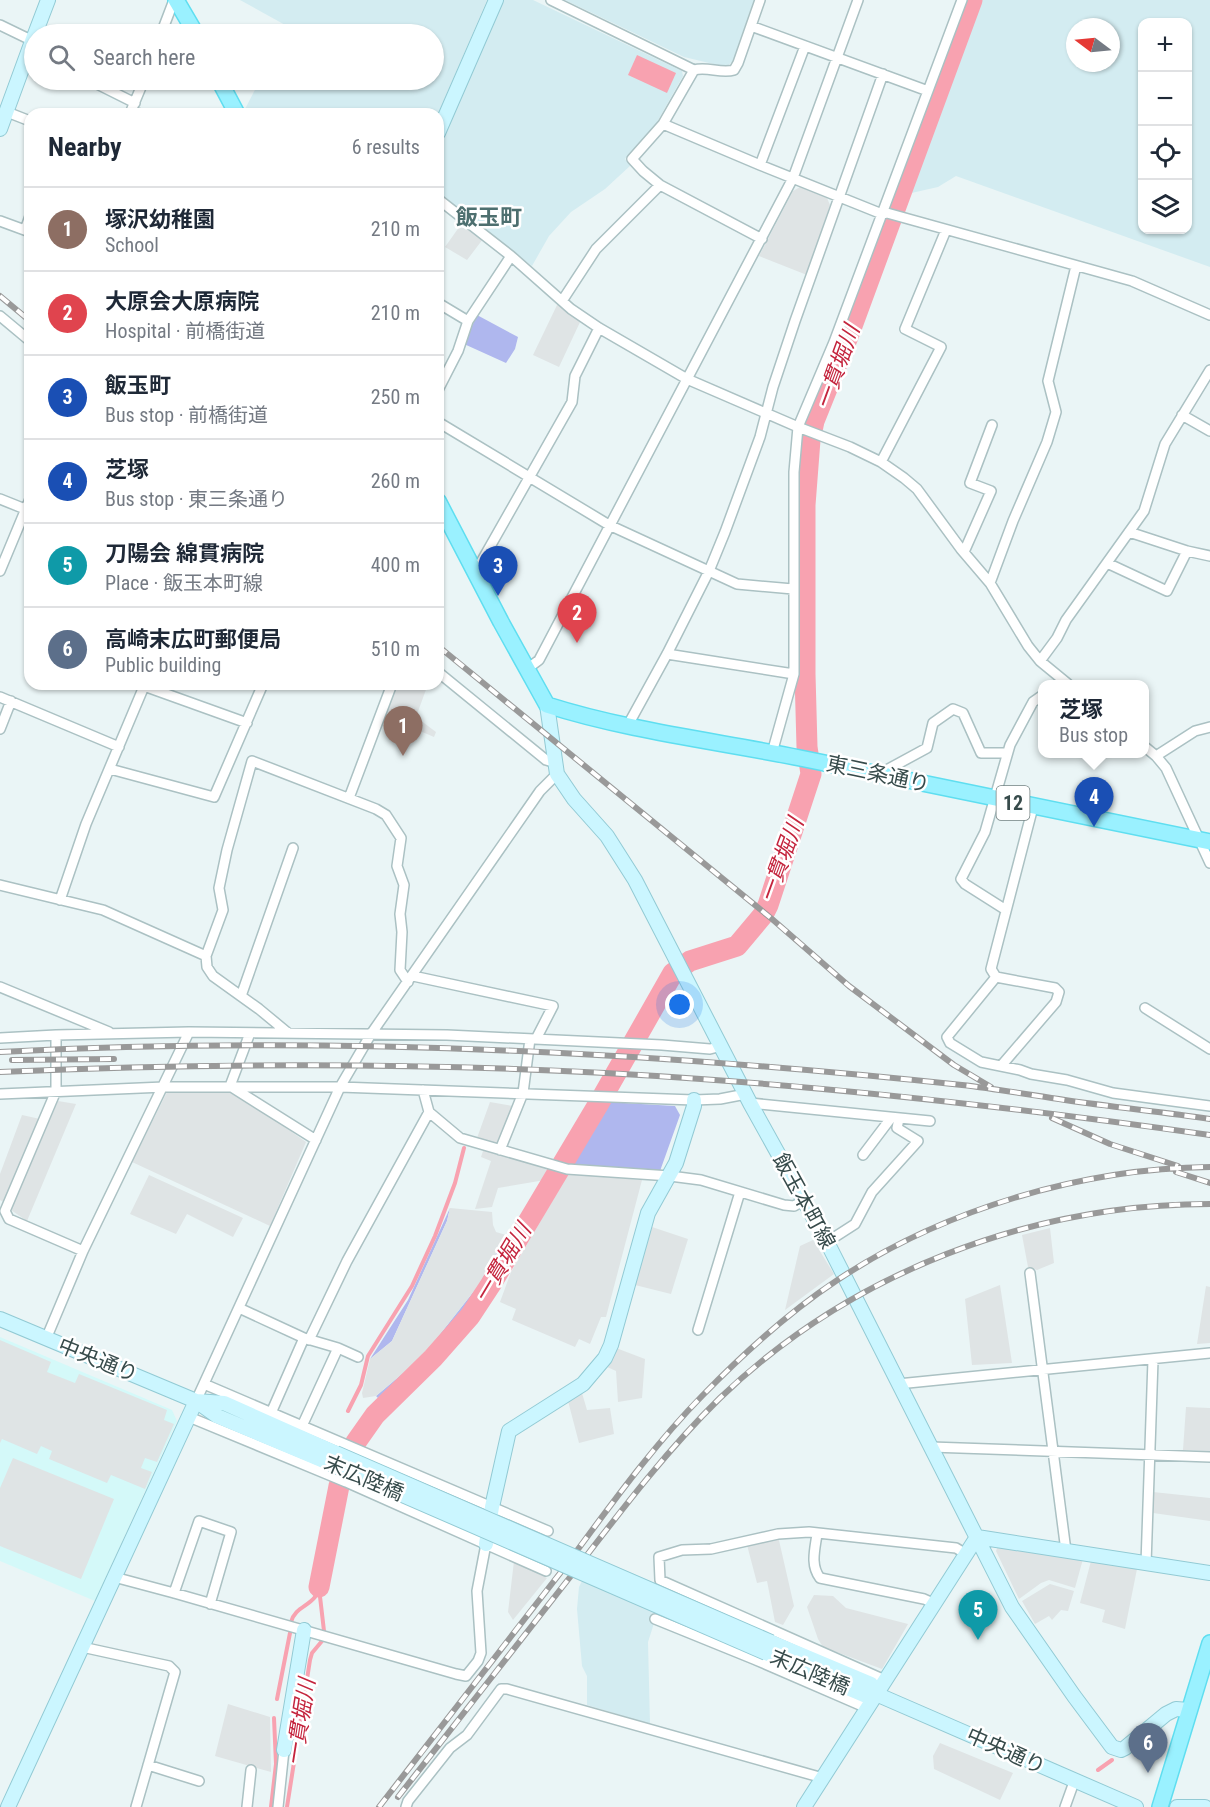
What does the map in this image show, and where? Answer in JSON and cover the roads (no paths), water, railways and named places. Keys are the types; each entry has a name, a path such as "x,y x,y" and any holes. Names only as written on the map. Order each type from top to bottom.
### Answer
{"main road":[{"path":"175,0 190,24"},
{"path":"224,90 234,108"},
{"path":"444,513 547,705"},
{"name":"東三条通り","path":"547,705 628,725 1205,841"},
{"path":"1160,1807 1210,1643"}],"street":[{"path":"40,24 48,0"},
{"path":"165,24 175,0"},
{"path":"444,119 496,0"},
{"path":"551,0 694,70 704,68 726,72 734,70 760,0"},
{"path":"527,669 538,660 793,178 858,0"},
{"path":"772,753 794,674 794,471 800,428 884,213 962,0"},
{"path":"0,24 24,35"},
{"path":"751,26 928,91"},
{"path":"760,165 805,46"},
{"path":"0,129 24,67"},
{"path":"694,70 663,124 632,159 660,185 762,239"},
{"path":"628,725 709,571 760,437 772,387 883,74"},
{"path":"105,90 130,108"},
{"path":"135,108 141,90"},
{"path":"7,112 24,119"},
{"path":"663,124 838,197 884,213 1138,283 1210,315"},
{"path":"562,301 596,249 660,185"},
{"path":"444,204 511,256 562,301 599,328 687,379 881,462 917,489 990,583 1028,646 1040,661 1062,680"},
{"path":"0,221 24,230"},
{"path":"881,462 941,347 905,329 946,230"},
{"path":"444,378 458,351 468,321 511,256"},
{"path":"990,583 1013,521 1047,442 1056,412 1048,381 1076,266"},
{"path":"444,307 468,321"},
{"path":"0,316 24,336"},
{"path":"475,573 527,477 572,402 575,376 599,328"},
{"path":"1040,661 1057,638 1066,620 1144,512 1165,444 1210,370"},
{"path":"1182,415 1210,431"},
{"path":"964,552 991,491 970,483 992,425"},
{"path":"444,426 609,525 737,584 793,589"},
{"path":"0,499 24,508"},
{"path":"0,571 24,519"},
{"path":"1129,532 1210,556"},
{"path":"1107,563 1167,591 1187,551"},
{"path":"667,654 794,674"},
{"path":"8,1807 340,1087 371,1034 556,769 444,677"},
{"path":"60,900 86,824 143,690"},
{"path":"158,690 247,723"},
{"path":"110,769 214,797 261,690"},
{"path":"349,798 390,690"},
{"path":"0,697 119,747"},
{"path":"1006,910 965,884 961,879 985,832 1008,753 1033,702 1038,698"},
{"path":"0,729 11,701"},
{"name":"飯玉本町線","path":"547,705 556,769 574,799 616,847 635,880 748,1099 827,1242 1012,1607 1112,1747 1120,1750 1125,1748 1171,1711 1190,1710"},
{"path":"879,775 927,748 933,723 953,709 963,713 981,753 1008,753"},
{"path":"1156,756 1195,731 1210,727"},
{"path":"1149,750 1166,768 1205,841 1210,863"},
{"path":"234,753 376,808 386,815 401,838 397,866 404,885 400,914 402,932 400,970 410,979 553,1006 533,1039 523,1094 500,1150"},
{"path":"252,760 227,850 219,888 223,910 206,956 207,967 213,976 288,1033"},
{"path":"1001,1066 1056,1002 1059,992 1055,988 996,976 991,969 1033,807"},
{"path":"241,996 293,848"},
{"path":"0,885 103,910 206,956"},
{"path":"996,976 947,1036 950,1043 981,1062 1067,1080 1113,1093 1210,1106"},
{"path":"0,987 113,1033"},
{"path":"1145,1008 1210,1049"},
{"path":"46,1339 83,1251 189,1032"},
{"path":"0,1038 113,1033 288,1033 447,1035 710,1049 722,1046"},
{"path":"230,1086 250,1033"},
{"path":"56,1035 56,1090 2,1210 9,1219 83,1251"},
{"path":"230,1086 316,1140"},
{"path":"0,1094 164,1087 340,1087 694,1100 748,1099 930,1121"},
{"path":"423,1090 429,1112 460,1138 554,1166 701,1180 784,1205 794,1206 803,1201"},
{"path":"114,1577 466,1676 481,1653 477,1591 509,1431 583,1384 605,1358 611,1345 648,1213 670,1176 694,1106 694,1100"},
{"path":"271,1413 347,1261 429,1112"},
{"path":"863,1155 895,1118"},
{"path":"827,1242 855,1224 872,1192 918,1141 897,1128 895,1118"},
{"path":"698,1330 740,1192"},
{"path":"1030,1273 1066,1551"},
{"path":"239,1308 307,1339 338,1348 358,1357"},
{"name":"中央通り","path":"0,1320 196,1401"},
{"path":"302,1426 338,1348"},
{"path":"898,1384 1210,1353"},
{"path":"1146,1564 1153,1360"},
{"path":"204,1384 302,1426 337,1460 346,1482 546,1571"},
{"name":"末広陸橋","path":"196,1401 217,1416 337,1460 765,1646 864,1695 876,1694"},
{"path":"189,1417 337,1460 357,1450 548,1531"},
{"path":"931,1447 1210,1457"},
{"path":"174,1593 199,1521 231,1532 210,1604"},
{"path":"867,1708 660,1580 659,1557 682,1550 711,1550 778,1534 809,1532 956,1548 966,1554"},
{"path":"817,1534 814,1565 815,1572 820,1578 924,1599 933,1603"},
{"path":"804,1807 976,1537 1210,1573"},
{"path":"655,1619 765,1646 885,1680"},
{"path":"278,1807 284,1750 303,1630"},
{"path":"82,1647 169,1666 175,1672 135,1807"},
{"path":"406,1807 408,1801 450,1748 467,1735 501,1689 823,1778"},
{"name":"中央通り","path":"876,1694 1136,1807"},
{"path":"148,1765 199,1781"},
{"path":"247,1807 251,1770"},
{"path":"1065,1807 1074,1782"},
{"path":"1177,1807 1205,1807"}],"waterway":[{"name":"一貫堀川","path":"319,1587 339,1486 356,1442 375,1415 433,1358 470,1316 599,1103 673,973 690,961 737,946 763,915 768,905 811,774 807,747 805,674 805,505 810,440 814,421 849,334 972,0"},
{"path":"348,1411 361,1385 368,1356 412,1286 435,1236 455,1183 464,1148"},
{"path":"291,1622 295,1614 315,1597 319,1587"},
{"name":"一貫堀川","path":"319,1588 324,1631"},
{"path":"277,1699 290,1633"},
{"name":"一貫堀川","path":"287,1807 310,1660 312,1653 322,1641"},
{"path":"271,1807 276,1764 274,1718"},
{"path":"1098,1770 1112,1760"}],"railway":[{"path":"0,296 24,316"},
{"path":"444,651 772,919 849,986 954,1065 991,1087"},
{"path":"0,1052 241,1045 482,1049 602,1055 722,1063 962,1085 1210,1119"},
{"path":"12,1060 114,1059"},
{"path":"0,1072 175,1066 350,1065 614,1073 892,1096 1210,1135"},
{"path":"1052,1118 1110,1144 1178,1166"},
{"path":"379,1807 664,1437 733,1366 801,1306 877,1256 921,1233 967,1214 1063,1185 1112,1175 1162,1169 1210,1167"},
{"path":"1176,1172 1210,1183"},
{"path":"398,1797 662,1461 720,1398 771,1354 826,1315 885,1282 946,1254 1010,1232 1076,1217 1143,1207 1210,1204"}],"place":[{"name":"飯玉町","path":"498,596"},
{"name":"大原会大原病院","path":"577,643"},
{"name":"塚沢幼稚園","path":"403,756"},
{"name":"芝塚","path":"1094,827"},
{"name":"刀陽会 綿貫病院","path":"978,1640"},
{"name":"高崎末広町郵便局","path":"1148,1773"}],"district":[{"name":"飯玉町","path":"489,217"}]}
